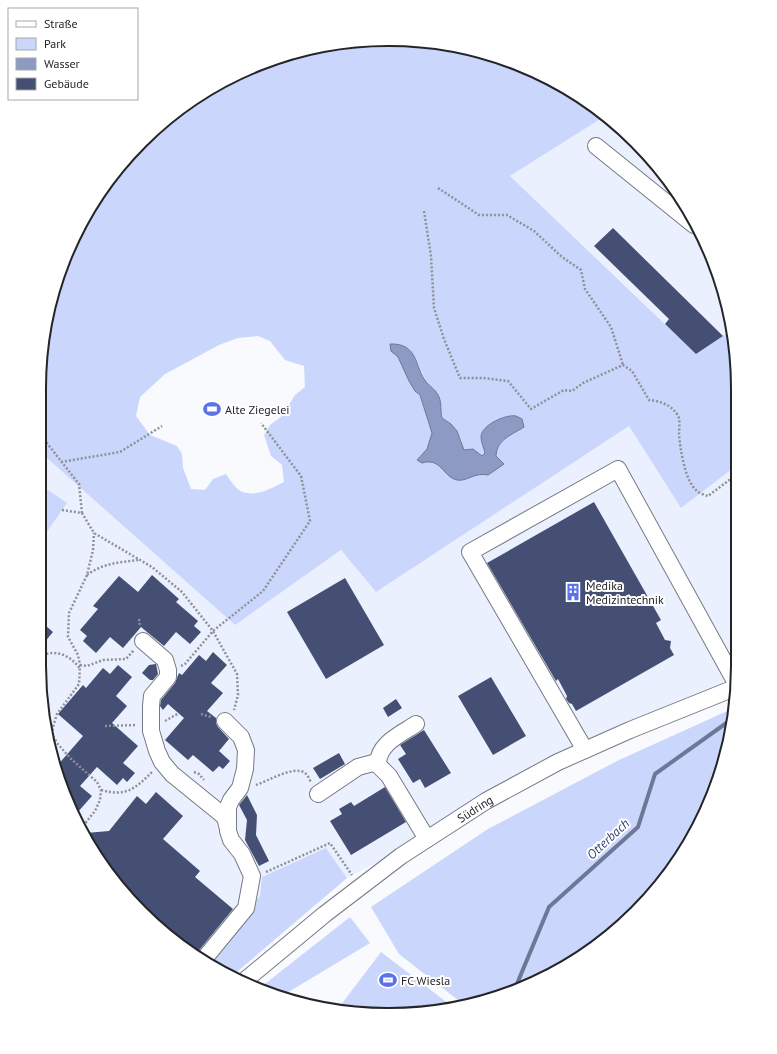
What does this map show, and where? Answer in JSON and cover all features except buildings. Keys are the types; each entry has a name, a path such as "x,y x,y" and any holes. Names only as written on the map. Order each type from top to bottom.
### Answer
{"street":[{"path":"596,146 686,218"},
{"path":"585,750 470,552 618,468 731,674"},
{"path":"142,641 165,660 168,670 168,677 152,696 150,716 151,731 162,762 172,774 225,817 229,835 242,854 252,876 246,908 207,956"},
{"name":"Südring","path":"248,978 360,887 401,856 486,801 558,762 630,730 730,689"},
{"path":"225,721 241,736 246,750 245,769 240,788 231,800 228,807 229,835"},
{"path":"378,765 378,758 382,748 416,724"},
{"path":"318,794 358,767 373,763 378,765 389,776 427,839"}],"path":[{"path":"438,188 479,215 507,215 534,231 562,257 581,270 585,289 611,327 623,365 632,371 649,400 658,401 668,405 676,412 679,420 679,434 688,480 697,491 708,496 731,479"},
{"path":"424,211 431,256 434,308 444,339 460,378 484,378 508,381 531,409 564,390 572,392 583,383 623,365"},
{"path":"176,669 185,664 213,631 264,591 310,521 301,476 261,423"},
{"path":"61,462 120,452 162,426"},
{"path":"46,442 79,484 82,513 94,533 152,567 182,592 213,631 237,674 238,695 234,711 225,721"},
{"path":"62,510 82,513"},
{"path":"53,727 57,714 79,684 80,665 78,654 68,637 69,613 87,575 93,550 94,533"},
{"path":"87,575 93,570 108,564 140,560"},
{"path":"80,665 87,666 103,660 126,659 142,641 139,619"},
{"path":"46,654 65,655 72,658 80,669"},
{"path":"54,738 70,758 97,782 101,790 100,800 96,811 84,823"},
{"path":"101,790 113,794 129,791 146,778 162,762"},
{"path":"240,788 253,786 290,771 299,770 305,773 315,792 318,794"},
{"path":"252,876 260,875 330,843 360,887"}],"shaded area":[{"path":"600,119 631,146 646,163 673,198 685,217 696,237 713,278 726,334 696,354 510,176"},
{"path":"629,426 681,508 731,470 730,679 347,878 326,848 261,896 211,958 180,937 146,908 117,874 92,837 81,817 64,776 53,732 47,688 46,457 235,625 341,550 376,592"}],"green space":[{"path":"388,46 433,49 455,53 499,64 520,72 540,81 579,104 600,119 510,176 696,354 726,334 731,388 731,470 681,508 629,426 376,592 341,550 235,625 46,457 47,366 53,322 64,278 72,257 81,237 104,198 146,146 198,104 237,81 257,72 278,64 322,53 344,49","holes":["258,336 270,341 285,360 304,366 305,387 295,395 282,416 270,425 264,435 271,456 282,465 284,482 259,493 249,493 238,489 226,474 213,479 205,490 191,489 183,468 182,454 177,446 150,435 136,416 140,397 165,374 219,345 238,338","398,357 417,362 427,383 435,390 441,406 440,411 442,418 451,424 460,437 464,450 477,452 482,456 485,453 481,437 491,423 506,417 519,431 507,437 498,447 496,456 500,460 488,475 483,474 464,480 457,480 429,460 419,457 427,449 432,433 420,395 415,390"]},
{"path":"46,489 67,503 46,533"},
{"path":"728,711 713,776 696,817 685,837 660,874 646,891 631,908 597,937 560,962 540,973 499,990 458,1000 399,954 371,907 488,829 619,760"},
{"path":"326,848 347,878 236,973 210,958 260,896 262,877"},
{"path":"350,917 370,943 287,993 264,985"},
{"name":"FC Wiesla","path":"381,952 447,1002 433,1005 388,1008 341,1004"}],"water":[{"path":"390,344 406,347 411,352 423,377 439,397 442,418 451,424 457,431 464,450 473,449 482,456 485,453 481,437 485,428 495,421 506,417 516,416 522,419 524,427 502,441 497,450 496,456 504,464 488,475 483,474 464,480 457,480 452,478 434,463 422,463 417,460 427,449 432,433 420,395 415,391 409,381 398,357 391,351"}],"waterway":[{"name":"Otterbach","path":"517,983 549,907 638,827 655,774 726,724"}],"place":[{"name":"Alte Ziegelei","path":"212,409"},
{"name":"Medika Medizintechnik","path":"573,592"},
{"name":"FC Wiesla","path":"388,980"}]}
